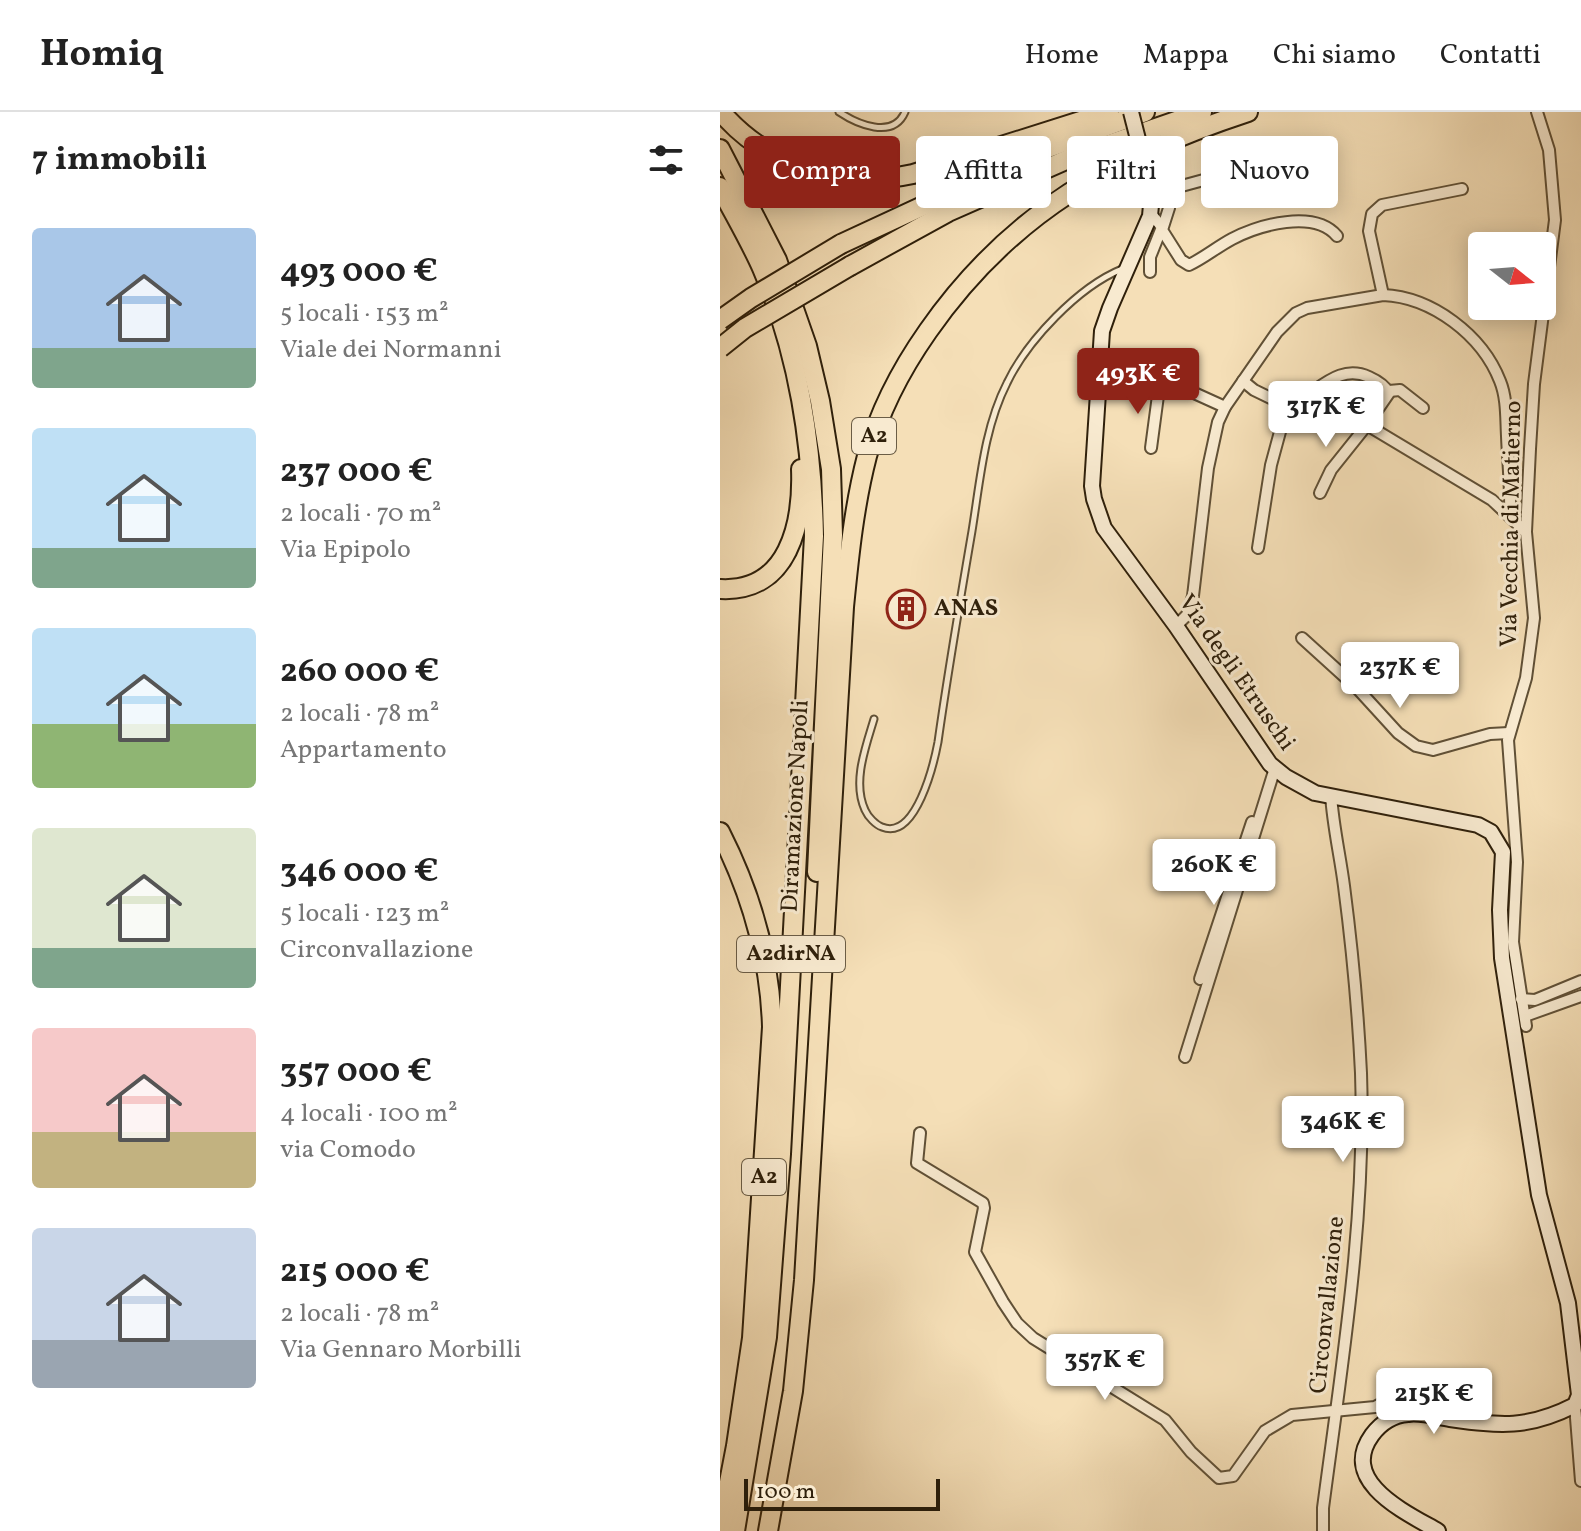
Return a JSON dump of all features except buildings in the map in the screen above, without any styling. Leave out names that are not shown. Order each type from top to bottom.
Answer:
[{"type":"highway","points":[[721,112],[746,137],[799,167],[820,174],[890,179],[1109,112]]},
{"type":"highway","points":[[720,320],[841,244],[1048,148],[1145,112]]},
{"type":"highway","points":[[720,348],[745,328],[948,212],[1075,156],[1202,112]]},
{"type":"highway","name":"A2","points":[[768,1531],[793,1391],[804,1280],[844,607],[852,535],[867,455],[886,404],[915,350],[952,299],[994,250],[1039,212],[1087,181],[1152,147],[1248,112]]},
{"type":"highway","name":"Diramazione Napoli","points":[[720,149],[777,260],[807,346],[831,469],[833,535],[795,1279],[783,1387],[757,1531]]},
{"type":"highway","name":"Diramazione Napoli","points":[[720,187],[762,268],[782,323],[796,375],[813,473],[812,575],[781,1154],[767,1337],[735,1531]]},
{"type":"highway","points":[[720,589],[742,588],[762,578],[780,562],[793,539],[800,514],[801,473],[796,375]]},
{"type":"highway","name":"A2","points":[[720,832],[755,914],[769,978],[772,1027],[752,1338],[720,1529]]},
{"type":"main road","name":"Via degli Etruschi","points":[[1131,112],[1137,136]]},
{"type":"main road","name":"Via degli Etruschi","points":[[1151,208],[1105,321],[1101,342],[1094,499],[1104,528],[1273,766],[1315,793],[1478,825],[1508,843]]},
{"type":"main road","points":[[1438,1531],[1385,1500],[1370,1482],[1364,1460],[1368,1440],[1388,1419],[1413,1413],[1511,1425],[1550,1416],[1575,1405],[1579,1387],[1568,1303],[1539,1195],[1502,958],[1500,910],[1503,861],[1508,843]]},
{"type":"street","name":"Via Vecchia di Matierno","points":[[1537,112],[1549,150],[1555,220],[1534,384],[1526,532],[1534,618],[1526,678],[1509,733],[1508,843],[1513,942],[1525,1021],[1581,996]]},
{"type":"street","points":[[1383,295],[1369,231],[1372,214],[1382,205],[1462,189]]},
{"type":"street","points":[[1150,272],[1150,257],[1169,208]]},
{"type":"street","points":[[1151,214],[1161,224],[1181,260],[1189,265],[1231,239],[1266,226],[1310,223],[1329,227],[1337,236]]},
{"type":"street","points":[[1176,626],[1187,615],[1193,596],[1212,441],[1225,407],[1277,332],[1296,313],[1336,302],[1383,295],[1408,298],[1439,312],[1468,335],[1485,354],[1501,382],[1506,405],[1510,515]]},
{"type":"street","points":[[1243,381],[1287,406],[1306,398],[1328,380],[1345,373],[1364,375],[1389,391],[1400,390],[1423,408]]},
{"type":"street","points":[[1151,448],[1159,388],[1172,383],[1225,407]]},
{"type":"street","points":[[1320,493],[1331,470],[1387,398],[1389,391]]},
{"type":"street","points":[[1258,548],[1271,465],[1287,406]]},
{"type":"street","points":[[1367,425],[1492,500],[1526,532]]},
{"type":"street","points":[[1302,638],[1356,687],[1398,733],[1416,746],[1433,750],[1490,734],[1509,733]]},
{"type":"street","points":[[1200,979],[1273,766]]},
{"type":"street","points":[[1185,1057],[1273,766]]},
{"type":"street","name":"Circonvallazione","points":[[1323,1531],[1323,1508],[1352,1303],[1358,1216],[1361,1074],[1344,886],[1331,795]]},
{"type":"street","points":[[1521,999],[1535,1000],[1581,981]]},
{"type":"street","points":[[920,1133],[917,1163],[983,1203],[975,1252],[1017,1323],[1033,1338],[1165,1420],[1191,1452],[1219,1478],[1233,1476],[1265,1431],[1292,1415],[1375,1407],[1408,1395],[1428,1398],[1429,1416]]},
{"type":"street","points":[[1575,1405],[1581,1481]]},
{"type":"lane","points":[[839,112],[869,126],[883,128],[898,123],[905,112]]},
{"type":"lane","points":[[874,719],[863,755],[862,799],[871,820],[891,829],[906,821],[928,787],[983,463],[997,404],[1018,362],[1030,346],[1091,287],[1107,275],[1127,267]]},
{"type":"place","name":"ANAS","points":[[906,609]]}]
